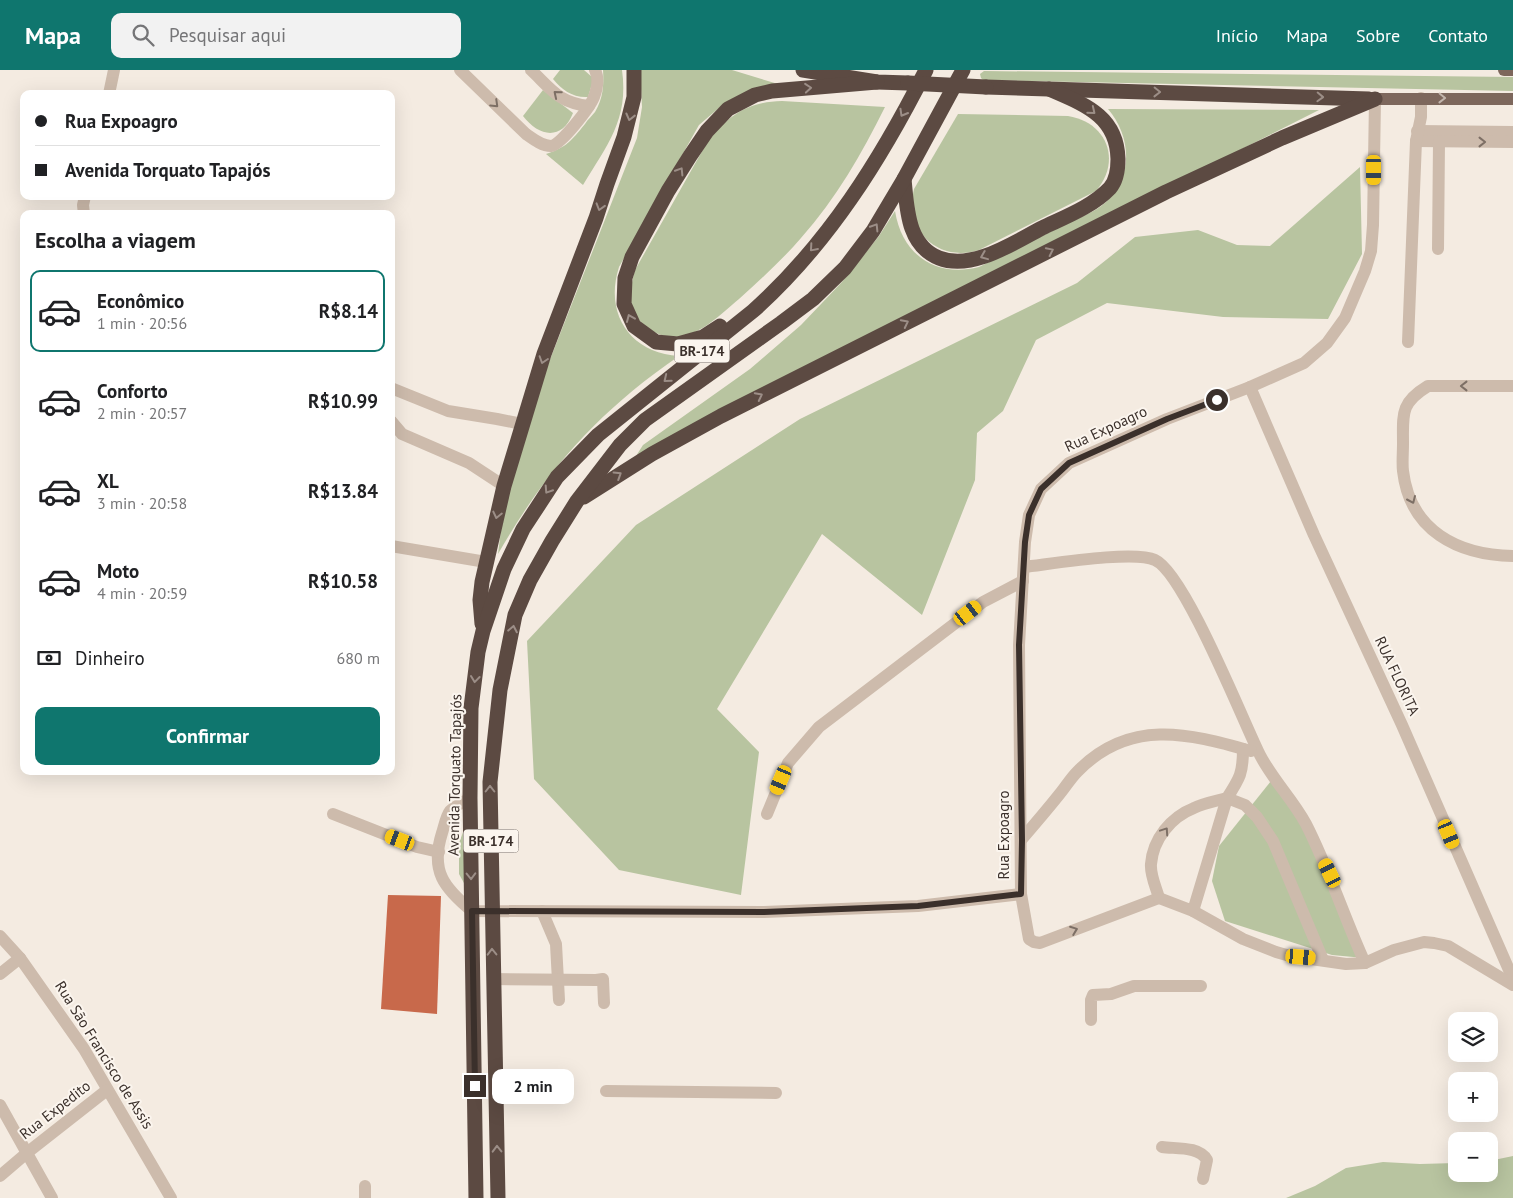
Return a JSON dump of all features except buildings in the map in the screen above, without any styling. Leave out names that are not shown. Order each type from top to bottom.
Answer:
[{"type":"highway","points":[[483,630],[480,600],[486,562],[504,486],[544,354],[596,218],[624,137],[634,97],[634,70]]},
{"type":"highway","points":[[804,70],[877,82]]},
{"type":"highway","name":"Avenida Torquato Tapajós","points":[[476,1198],[470,798],[471,708],[478,652],[483,630],[504,569],[519,537],[557,476],[598,435],[777,290],[829,231],[856,192],[926,70]]},
{"type":"highway","name":"BR-174","points":[[498,1198],[490,782],[500,690],[515,615],[530,580],[577,501],[620,445],[645,420],[781,323],[813,298],[845,268],[873,231],[904,179],[963,70]]},
{"type":"highway","points":[[777,290],[703,337],[678,344],[656,342],[634,326],[624,304],[625,278],[637,249],[668,191],[707,131],[728,109],[755,95],[772,91],[877,82],[1375,99]]},
{"type":"highway","points":[[904,179],[909,224],[922,245],[938,257],[954,261],[978,259],[1093,203],[1112,186],[1118,167],[1118,147],[1107,123],[1088,106],[1049,89]]},
{"type":"highway","points":[[577,501],[652,454],[720,416],[1166,192],[1282,138],[1375,99]]},
{"type":"main road","points":[[1504,70],[1513,70]]},
{"type":"main road","points":[[1375,99],[1513,99]]},
{"type":"street","points":[[110,90],[114,70]]},
{"type":"street","points":[[460,70],[526,134],[551,146],[559,143],[589,106],[597,88],[596,70]]},
{"type":"street","points":[[531,70],[560,98],[576,105],[589,106]]},
{"type":"street","points":[[1408,342],[1416,136],[1421,117],[1421,98]]},
{"type":"street","name":"Rua Expoagro","points":[[1159,898],[1037,943],[1029,939],[1021,894],[1019,645],[1026,533],[1029,515],[1041,489],[1069,463],[1167,419],[1250,387],[1304,363],[1327,343],[1349,310],[1365,271],[1371,250],[1375,99]]},
{"type":"street","points":[[1416,136],[1513,132]]},
{"type":"street","points":[[1416,136],[1439,142],[1513,142]]},
{"type":"street","points":[[1438,248],[1439,142]]},
{"type":"street","points":[[1513,386],[1428,386],[1409,401],[1403,412],[1403,471],[1410,499],[1424,523],[1446,541],[1472,552],[1513,556]]},
{"type":"street","name":"RUA FLORITA","points":[[1250,387],[1314,535],[1402,725],[1513,978]]},
{"type":"street","points":[[395,390],[448,411],[522,424]]},
{"type":"street","points":[[395,426],[402,434],[468,463],[504,486]]},
{"type":"street","points":[[395,547],[486,562]]},
{"type":"street","points":[[1024,566],[1114,557],[1142,557],[1155,560],[1165,566],[1181,590],[1206,639],[1259,754],[1305,822],[1330,873],[1348,927],[1365,963]]},
{"type":"street","points":[[767,814],[788,763],[819,727],[983,602],[1023,581]]},
{"type":"street","points":[[1022,840],[1077,772],[1094,758],[1123,741],[1153,734],[1185,735],[1216,741],[1259,754]]},
{"type":"street","points":[[1193,912],[1223,799],[1239,778],[1243,768],[1243,749]]},
{"type":"street","points":[[470,798],[449,812],[440,840],[438,863],[444,882],[453,896],[472,911],[764,912],[918,906],[1021,894]]},
{"type":"street","points":[[1323,960],[1273,840],[1245,805],[1223,799],[1194,808],[1178,817],[1166,827],[1155,850],[1151,864],[1159,898],[1193,912],[1243,939],[1290,956],[1346,964],[1365,963],[1394,950],[1424,942],[1434,943],[1448,946],[1513,985]]},
{"type":"street","points":[[333,814],[417,847],[439,852]]},
{"type":"street","points":[[542,911],[556,944],[559,1000]]},
{"type":"street","name":"Rua São Francisco de Assis","points":[[0,936],[20,958],[84,1049],[171,1198]]},
{"type":"street","points":[[0,974],[20,958]]},
{"type":"street","points":[[493,979],[596,980],[603,978],[604,1003]]},
{"type":"street","points":[[1091,1020],[1091,1000],[1093,995],[1111,994],[1134,986],[1201,986]]},
{"type":"street","name":"Rua Expedito","points":[[0,1176],[107,1090]]},
{"type":"street","points":[[606,1091],[776,1093]]},
{"type":"street","points":[[0,1104],[52,1198]]},
{"type":"street","points":[[1162,1148],[1194,1150],[1202,1153],[1206,1160],[1204,1179]]},
{"type":"green space","points":[[560,70],[584,70],[592,77],[588,97],[573,95],[560,87],[553,79]]},
{"type":"green space","points":[[603,70],[622,70],[622,103],[619,118],[608,144],[583,185],[546,154],[568,143],[595,112],[602,92]]},
{"type":"green space","points":[[640,70],[732,70],[778,84],[720,107],[699,125],[619,267],[615,284],[615,300],[618,315],[625,328],[635,339],[647,347],[662,353],[679,356],[624,398],[576,444],[535,495],[498,554],[509,493],[540,385],[637,138],[642,107]]},
{"type":"green space","points":[[984,71],[1513,77],[1513,91],[983,80],[980,74]]},
{"type":"green space","points":[[543,90],[573,113],[563,128],[557,132],[543,132],[529,123],[523,116]]},
{"type":"green space","points":[[782,101],[885,107],[858,158],[826,208],[794,246],[763,277],[719,316],[697,331],[685,336],[673,337],[661,335],[648,328],[635,315],[632,309],[630,294],[635,270],[709,139],[733,116],[741,111],[759,104]]},
{"type":"green space","points":[[1108,109],[1319,110],[636,456],[643,445],[750,369],[801,325],[842,282],[879,236],[895,211],[905,240],[913,251],[935,266],[963,270],[979,267],[1085,216],[1101,206],[1115,192],[1121,180],[1126,156],[1125,143],[1121,131]]},
{"type":"green space","points":[[958,114],[1068,116],[1081,120],[1101,134],[1106,144],[1109,156],[1104,179],[1096,191],[979,250],[964,253],[950,252],[938,247],[927,240],[919,230],[914,218],[912,204],[914,189]]},
{"type":"green space","points":[[1360,167],[1362,254],[1328,319],[1223,317],[1107,303],[1036,340],[1003,411],[977,433],[975,480],[922,615],[822,534],[717,709],[759,752],[741,895],[619,870],[534,779],[527,641],[636,525],[800,419],[1077,283],[1135,237],[1198,230],[1237,245],[1270,246]]},
{"type":"green space","points":[[1271,781],[1297,809],[1364,958],[1332,955],[1225,921],[1212,881],[1219,846]]},
{"type":"green space","points":[[472,808],[470,894],[459,874],[459,843]]},
{"type":"green space","points":[[1513,1156],[1513,1198],[1286,1198],[1315,1186],[1346,1168],[1383,1162],[1448,1163],[1448,1182],[1498,1182],[1498,1159]]},
{"type":"route","points":[[475,1086],[472,911],[764,912],[918,906],[1021,894],[1019,645],[1025,542],[1029,515],[1041,489],[1069,463],[1167,419],[1217,400]]}]
